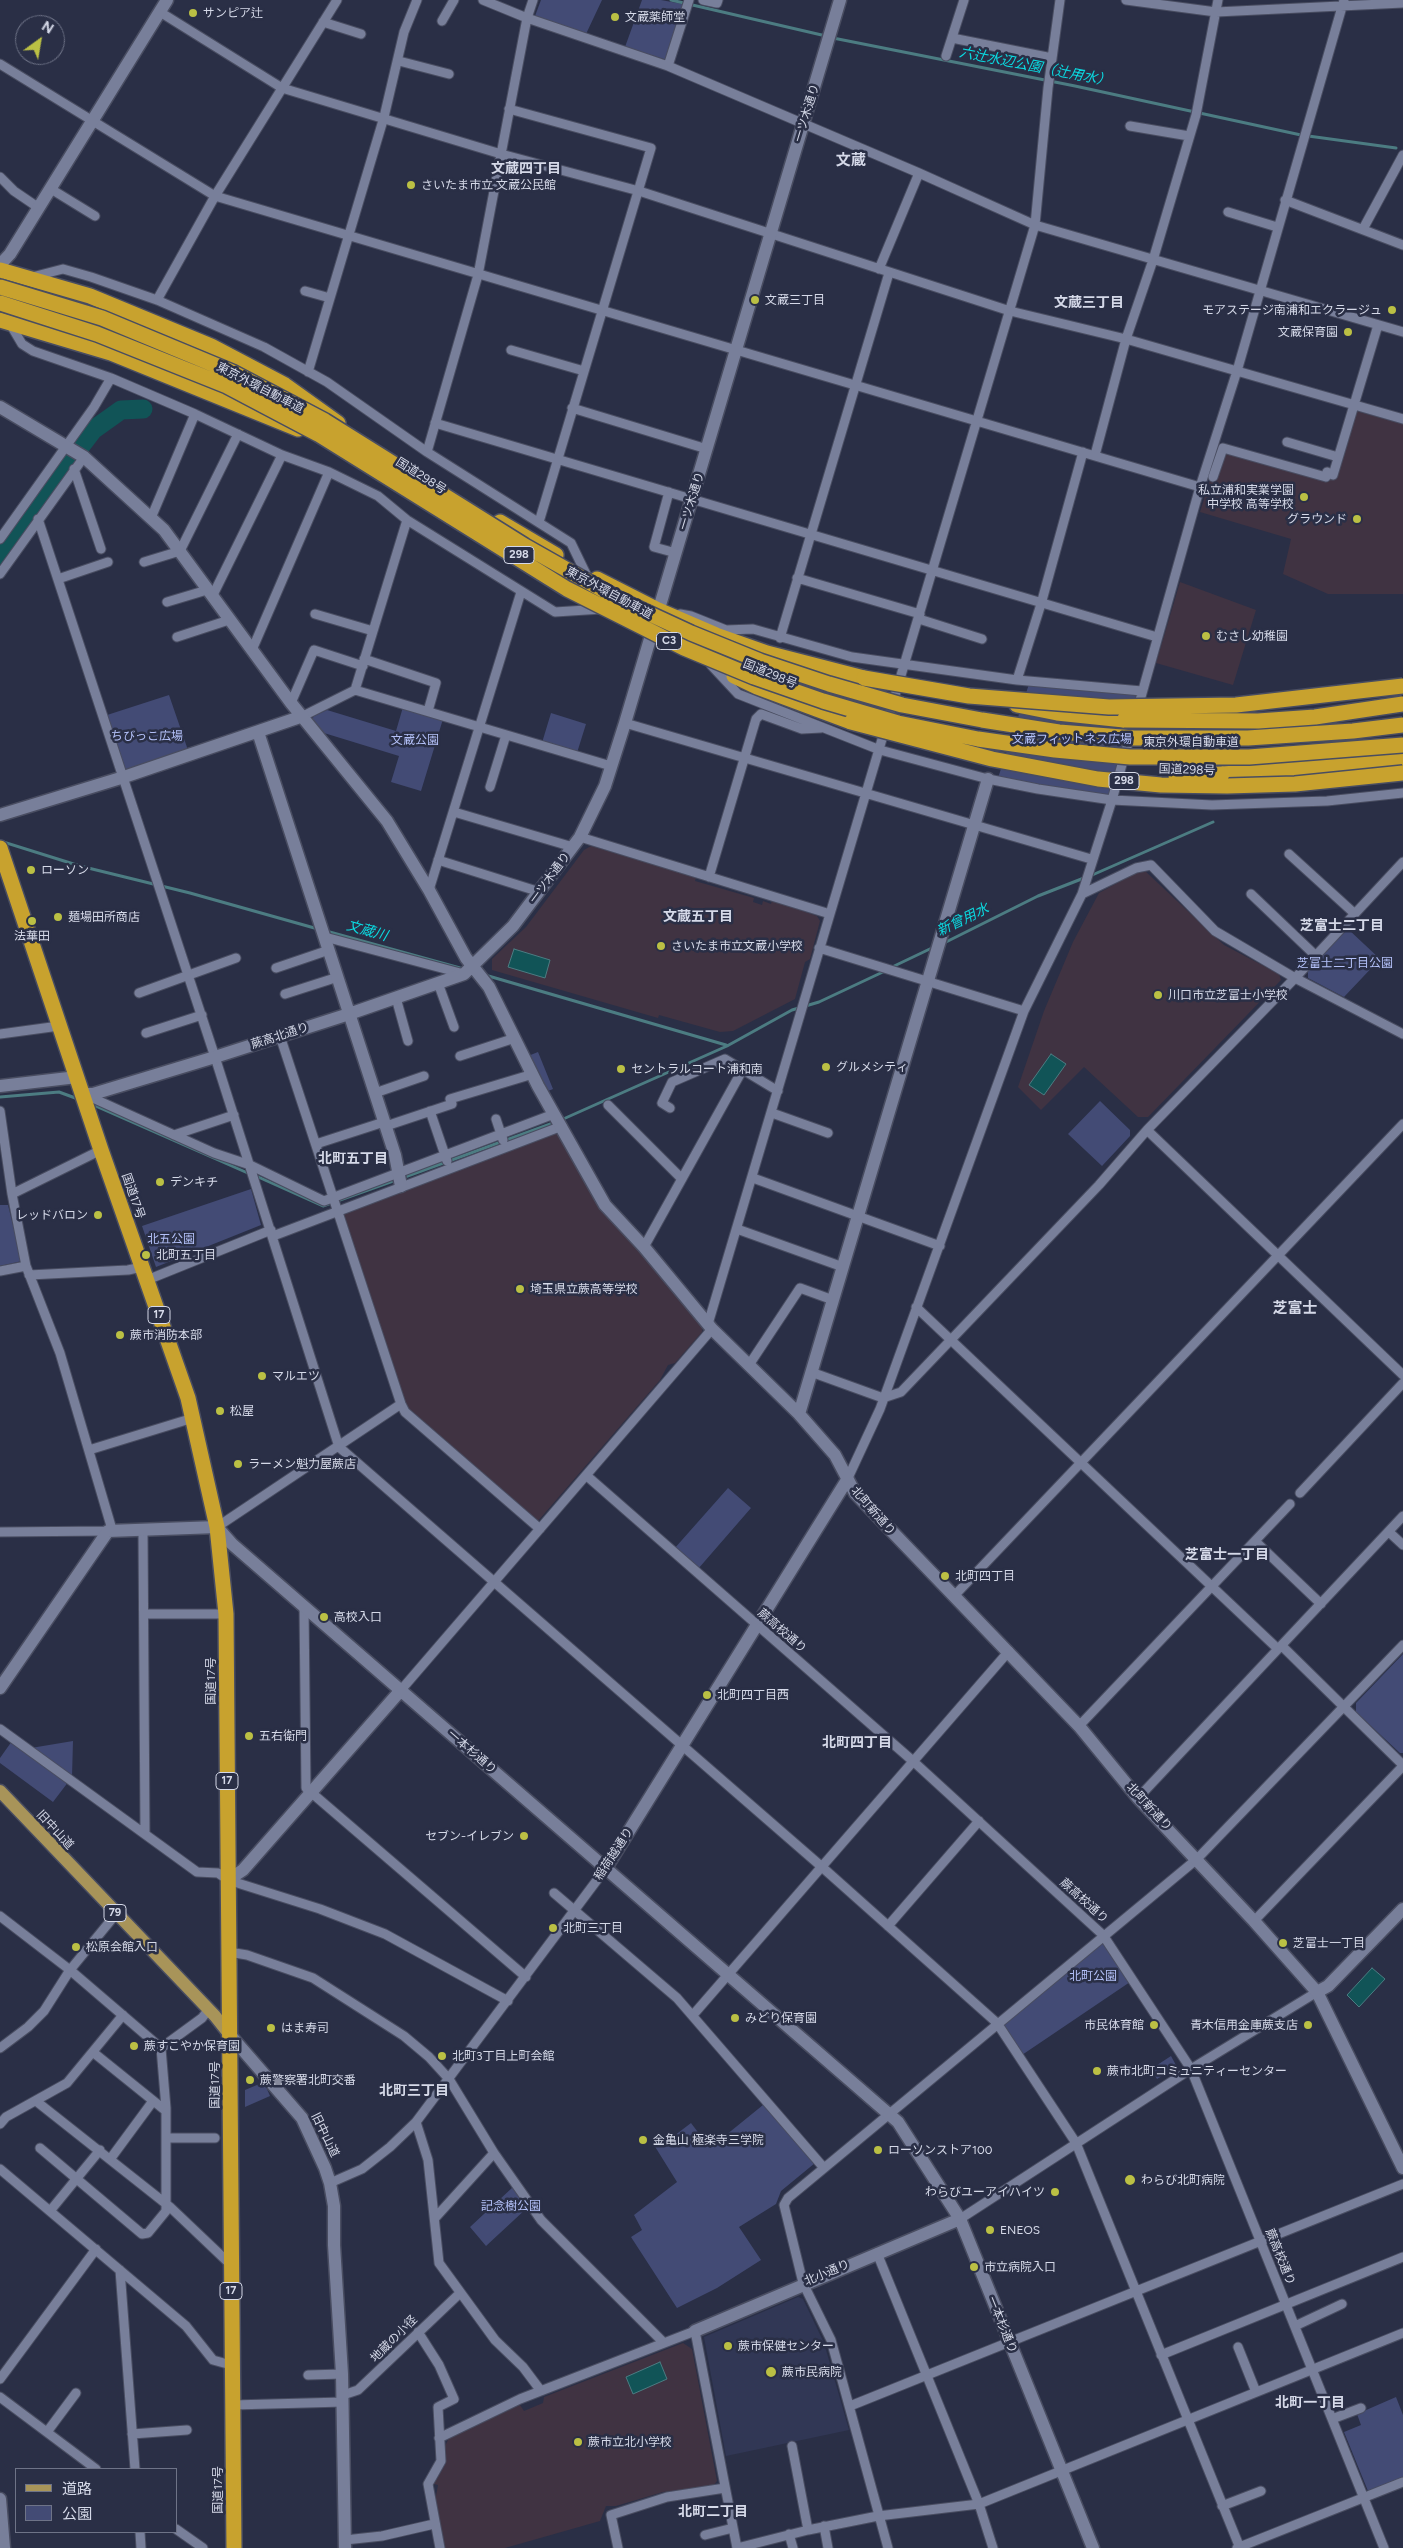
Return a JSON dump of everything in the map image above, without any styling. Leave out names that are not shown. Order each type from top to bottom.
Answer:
[{"type":"highway","points":[[0,270],[90,296],[211,346],[285,385],[344,427]]},
{"type":"highway","name":"東京外環自動車道","points":[[0,287],[102,318],[232,372],[325,421],[525,546],[624,602],[700,637],[829,684],[902,704],[982,720],[1059,732],[1134,738],[1248,738],[1354,731],[1403,725]]},
{"type":"highway","name":"東京外環自動車道","points":[[0,303],[96,334],[227,386],[318,434],[567,589],[684,648],[754,677],[823,701],[898,723],[978,739],[1055,750],[1130,757],[1249,757],[1403,745]]},
{"type":"highway","points":[[5,321],[111,353],[250,411],[339,443]]},
{"type":"highway","name":"国道298号","points":[[1403,686],[1236,705],[1109,706],[969,696],[864,678],[766,653],[716,635],[658,610],[586,574],[344,427],[299,402],[201,363],[339,443],[604,608],[650,634],[757,687],[851,722],[992,758],[1098,779],[1161,785],[1295,784],[1403,773]]},
{"type":"highway","points":[[969,696],[1057,713],[1124,720],[1194,722],[1258,721],[1315,717],[1403,704]]},
{"type":"highway","points":[[1098,779],[1294,769],[1365,764],[1403,758]]},
{"type":"highway","name":"国道17号","points":[[0,848],[101,1150],[188,1398],[217,1527],[226,1614],[234,2548]]},
{"type":"main road","name":"旧中山道","points":[[0,1791],[208,2009],[230,2035]]},
{"type":"street","points":[[0,264],[10,254],[167,0]]},
{"type":"street","points":[[157,300],[214,196],[337,0]]},
{"type":"street","points":[[308,372],[384,117],[399,61],[404,32],[418,0]]},
{"type":"street","points":[[442,21],[454,0]]},
{"type":"street","points":[[483,0],[527,18],[668,66],[919,173],[1035,225],[1403,332]]},
{"type":"street","points":[[427,452],[478,275],[527,18],[533,0]]},
{"type":"street","points":[[668,66],[689,0]]},
{"type":"street","points":[[703,0],[717,3],[718,0]]},
{"type":"street","name":"一ツ木通り","points":[[469,970],[513,926],[540,892],[576,842],[605,786],[650,634],[693,499],[769,234],[804,125],[840,0]]},
{"type":"street","points":[[946,56],[964,0]]},
{"type":"street","points":[[228,1880],[243,1870],[401,1690],[587,1476],[710,1326],[819,948],[920,617],[1035,225],[1049,80],[1060,0]]},
{"type":"street","points":[[1126,0],[1216,12],[1343,3],[1403,3]]},
{"type":"street","points":[[1095,455],[1126,339],[1153,260],[1189,136],[1218,0]]},
{"type":"street","points":[[847,1480],[883,1398],[940,1246],[1024,1011],[1083,890],[1091,859],[1112,800],[1200,487],[1236,371],[1343,3]]},
{"type":"street","points":[[160,12],[282,88],[384,117],[501,154],[639,191],[1010,311],[1126,339],[1403,419]]},
{"type":"street","points":[[323,22],[362,34]]},
{"type":"street","points":[[952,38],[1052,58]]},
{"type":"street","points":[[399,61],[449,74]]},
{"type":"street","points":[[0,64],[214,196],[1200,487]]},
{"type":"street","points":[[509,109],[651,148],[538,522]]},
{"type":"street","points":[[1130,126],[1189,136]]},
{"type":"street","points":[[1363,229],[1403,155]]},
{"type":"street","points":[[879,269],[919,173]]},
{"type":"street","points":[[0,177],[14,191],[39,208]]},
{"type":"street","points":[[51,189],[95,216]]},
{"type":"street","points":[[1285,200],[1403,245]]},
{"type":"street","points":[[1228,212],[1277,226]]},
{"type":"street","points":[[29,277],[63,269],[157,300],[264,347],[308,372],[427,452],[571,543],[586,574]]},
{"type":"street","points":[[780,638],[809,535],[889,272]]},
{"type":"street","points":[[305,291],[330,298]]},
{"type":"street","points":[[5,321],[22,344],[33,351],[111,378],[282,454],[329,472],[378,496],[407,520],[555,612],[604,608]]},
{"type":"street","points":[[1213,477],[1223,448],[1326,477],[1328,472],[1333,475],[1378,324]]},
{"type":"street","points":[[511,350],[584,371]]},
{"type":"street","points":[[0,539],[94,407],[111,378]]},
{"type":"street","name":"北町新通り","points":[[0,407],[64,447],[84,457],[151,518],[180,551],[291,703],[387,821],[429,890],[469,970],[484,981],[532,1074],[605,1205],[644,1247],[710,1326],[799,1414],[835,1455],[855,1493],[1009,1651],[1079,1726],[1138,1798],[1198,1859],[1317,1992],[1403,2168]]},
{"type":"street","points":[[572,408],[707,449]]},
{"type":"street","points":[[151,518],[195,414]]},
{"type":"street","points":[[435,424],[1158,637]]},
{"type":"street","points":[[144,562],[180,551],[238,434]]},
{"type":"street","points":[[1287,442],[1338,457]]},
{"type":"street","points":[[1017,680],[1041,604],[1083,452]]},
{"type":"street","points":[[167,602],[210,593],[282,454]]},
{"type":"street","points":[[0,574],[84,457]]},
{"type":"street","points":[[74,469],[101,549]]},
{"type":"street","points":[[252,650],[329,472]]},
{"type":"street","points":[[669,492],[654,547],[676,553]]},
{"type":"street","points":[[38,519],[216,1057],[339,1447],[822,1867],[997,2023],[1076,2143],[1238,2548],[1403,2482]]},
{"type":"street","points":[[355,690],[407,520]]},
{"type":"street","points":[[58,579],[108,562]]},
{"type":"street","points":[[797,578],[982,639]]},
{"type":"street","points":[[429,890],[521,592]]},
{"type":"street","points":[[658,610],[692,616],[726,630],[753,629],[780,638],[852,656],[905,665],[1017,680],[1142,691]]},
{"type":"street","points":[[315,614],[373,631]]},
{"type":"street","points":[[177,637],[229,620]]},
{"type":"street","points":[[291,703],[314,650],[436,683],[428,711]]},
{"type":"street","points":[[711,665],[738,694],[880,750],[988,779],[1112,800],[1212,805],[1327,800],[1403,793]]},
{"type":"street","points":[[0,815],[124,777],[258,732],[303,716],[355,690],[611,766]]},
{"type":"street","points":[[709,876],[756,719],[761,714],[802,730],[824,728]]},
{"type":"street","points":[[625,723],[1091,859]]},
{"type":"street","points":[[258,732],[330,950],[385,1124],[400,1179]]},
{"type":"street","points":[[490,787],[506,735]]},
{"type":"street","points":[[799,1414],[988,779]]},
{"type":"street","points":[[454,812],[709,876],[830,914]]},
{"type":"street","points":[[1289,854],[1354,914]]},
{"type":"street","points":[[438,860],[540,892]]},
{"type":"street","points":[[811,1372],[883,1398],[900,1392],[1099,1186],[1147,1130],[1295,978],[1403,862]]},
{"type":"street","points":[[1083,890],[1136,868],[1151,865],[1215,931],[1295,978],[1403,1034]]},
{"type":"street","points":[[1251,894],[1316,956]]},
{"type":"street","points":[[325,936],[469,970]]},
{"type":"street","points":[[819,948],[1024,1011]]},
{"type":"street","points":[[276,968],[330,950]]},
{"type":"street","points":[[139,993],[236,958]]},
{"type":"street","name":"蕨高北通り","points":[[85,1099],[93,1094],[349,1014],[438,983],[469,970]]},
{"type":"street","points":[[285,994],[338,977]]},
{"type":"street","points":[[438,983],[454,1026]]},
{"type":"street","points":[[396,998],[408,1042]]},
{"type":"street","points":[[146,1033],[202,1015]]},
{"type":"street","points":[[0,1034],[59,1026]]},
{"type":"street","points":[[280,1036],[405,1412],[540,1529]]},
{"type":"street","points":[[460,1056],[515,1038]]},
{"type":"street","points":[[670,1108],[662,1103],[672,1082],[726,1059],[778,1091]]},
{"type":"street","points":[[644,1247],[743,1069]]},
{"type":"street","points":[[316,1144],[430,1111],[451,1101],[532,1074]]},
{"type":"street","points":[[375,1093],[424,1076]]},
{"type":"street","points":[[0,1086],[77,1078]]},
{"type":"street","points":[[85,1099],[335,1204],[400,1179],[449,1167],[505,1146],[558,1120]]},
{"type":"street","points":[[608,1105],[682,1179]]},
{"type":"street","points":[[0,1111],[12,1194],[28,1270],[60,1353],[89,1450],[109,1528],[0,1688]]},
{"type":"street","points":[[430,1111],[449,1167]]},
{"type":"street","points":[[772,1113],[828,1133]]},
{"type":"street","points":[[174,1136],[234,1115]]},
{"type":"street","points":[[496,1119],[505,1146]]},
{"type":"street","points":[[0,1271],[128,1270],[144,1273],[272,1233],[335,1204],[400,1179],[445,1156],[501,1135],[558,1120]]},
{"type":"street","points":[[955,1595],[1403,1124]]},
{"type":"street","points":[[1147,1130],[1403,1374]]},
{"type":"street","points":[[468,1147],[473,1158]]},
{"type":"street","points":[[12,1194],[101,1150]]},
{"type":"street","points":[[753,1178],[940,1246]]},
{"type":"street","points":[[737,1229],[843,1267]]},
{"type":"street","points":[[749,1365],[800,1288],[833,1300]]},
{"type":"street","points":[[916,1307],[1212,1587],[1280,1647],[1403,1765],[1254,1921]]},
{"type":"street","points":[[1300,1493],[1403,1384]]},
{"type":"street","points":[[0,1532],[109,1528],[143,1531],[217,1527],[401,1404]]},
{"type":"street","points":[[89,1450],[193,1418]]},
{"type":"street","name":"蕨高校通り","points":[[587,1476],[914,1762],[1103,1935],[1191,2069],[1384,2548]]},
{"type":"street","name":"稲荷越通り","points":[[330,2183],[362,2168],[390,2147],[416,2122],[575,1911],[606,1868],[847,1480]]},
{"type":"street","points":[[1079,1726],[1290,1504]]},
{"type":"street","points":[[1138,1798],[1403,1516]]},
{"type":"street","name":"一本杉通り","points":[[217,1527],[232,1544],[890,2114],[960,2218],[1093,2548]]},
{"type":"street","points":[[143,1531],[145,1833]]},
{"type":"street","points":[[1389,1532],[1403,1545]]},
{"type":"street","points":[[1254,1541],[1321,1604]]},
{"type":"street","points":[[304,1606],[306,1788],[526,1977]]},
{"type":"street","points":[[144,1614],[226,1614]]},
{"type":"street","points":[[888,2548],[831,2340],[803,2283],[784,2204],[788,2198],[997,2023],[1198,1859],[1403,1645]]},
{"type":"street","points":[[693,2016],[1009,1651]]},
{"type":"street","points":[[0,1729],[197,1872],[218,1873],[228,1880],[320,1909],[385,1934],[508,2001]]},
{"type":"street","points":[[888,1926],[979,1821]]},
{"type":"street","points":[[554,1894],[676,1998],[824,2168]]},
{"type":"street","points":[[960,2218],[1191,2069],[1328,1986],[1403,1909]]},
{"type":"street","points":[[0,2048],[28,2028],[44,2012],[70,1970],[116,1914]]},
{"type":"street","points":[[0,1916],[70,1970],[161,2048],[166,2111],[166,2211],[148,2233],[142,2234],[40,2148]]},
{"type":"street","points":[[229,1952],[247,1955],[313,1978],[404,2036],[429,2057],[448,2079],[494,2153],[541,2220],[664,2343]]},
{"type":"street","points":[[161,2048],[202,2018],[208,2009]]},
{"type":"street","points":[[0,2124],[6,2117],[67,2083],[94,2053],[123,2015]]},
{"type":"street","name":"旧中山道","points":[[230,2035],[302,2118],[330,2183],[334,2206],[342,2374],[345,2544]]},
{"type":"street","points":[[94,2053],[166,2111]]},
{"type":"street","points":[[36,2101],[166,2203],[231,2265]]},
{"type":"street","points":[[111,2158],[152,2101]]},
{"type":"street","points":[[416,2122],[428,2160],[438,2263],[459,2294],[495,2340],[523,2368],[541,2391]]},
{"type":"street","points":[[166,2138],[216,2138]]},
{"type":"street","points":[[50,2211],[100,2150]]},
{"type":"street","points":[[435,2218],[494,2153]]},
{"type":"street","points":[[0,2169],[186,2326],[213,2360],[232,2365]]},
{"type":"street","points":[[850,2406],[1403,2184]]},
{"type":"street","name":"北小通り","points":[[695,2331],[803,2283],[960,2218]]},
{"type":"street","points":[[0,2379],[96,2249]]},
{"type":"street","points":[[877,2252],[978,2504],[993,2548]]},
{"type":"street","points":[[1161,2355],[1403,2257]]},
{"type":"street","points":[[120,2270],[135,2468]]},
{"type":"street","name":"地蔵の小径","points":[[343,2399],[358,2390],[459,2294]]},
{"type":"street","points":[[1295,2326],[1342,2304]]},
{"type":"street","points":[[439,2438],[520,2399],[695,2331],[737,2548],[824,2526],[878,2516],[978,2504],[1403,2333]]},
{"type":"street","points":[[418,2332],[439,2365],[454,2398],[438,2407],[441,2461],[428,2484],[440,2548]]},
{"type":"street","points":[[1238,2347],[1256,2392]]},
{"type":"street","points":[[308,2375],[342,2374]]},
{"type":"street","points":[[47,2432],[76,2393]]},
{"type":"street","points":[[0,2397],[95,2468]]},
{"type":"street","points":[[233,2405],[343,2399]]},
{"type":"street","points":[[1332,2419],[1361,2408]]},
{"type":"street","points":[[132,2434],[187,2430]]},
{"type":"street","points":[[792,2446],[808,2530]]},
{"type":"street","points":[[618,2548],[611,2515],[667,2497],[725,2488]]},
{"type":"street","points":[[1222,2506],[1261,2491]]},
{"type":"street","points":[[0,2499],[4,2548]]},
{"type":"street","points":[[345,2544],[434,2524]]},
{"type":"street","points":[[824,2526],[828,2548]]},
{"type":"street","points":[[705,2535],[733,2528]]},
{"type":"street","points":[[178,2530],[203,2548]]},
{"type":"street","points":[[140,2533],[141,2548]]},
{"type":"street","points":[[789,2534],[793,2548]]},
{"type":"shaded area","name":"私立浦和実業学園 中学校 高等学校","points":[[1356,411],[1403,424],[1403,594],[1328,594],[1283,574],[1291,539],[1200,512],[1210,480],[1215,481],[1225,451],[1328,482]]},
{"type":"shaded area","name":"むさし幼稚園","points":[[1180,582],[1256,610],[1233,685],[1156,663]]},
{"type":"shaded area","name":"さいたま市立文蔵小学校","points":[[591,846],[696,877],[695,881],[754,898],[753,902],[762,905],[763,901],[771,904],[772,900],[817,916],[820,921],[810,959],[805,962],[795,999],[733,1031],[720,1032],[659,1015],[658,1018],[492,970],[492,959],[526,927],[584,850]]},
{"type":"shaded area","name":"川口市立芝富士小学校","points":[[1144,870],[1224,945],[1279,974],[1281,980],[1148,1117],[1138,1117],[1084,1067],[1041,1110],[1018,1087],[1044,1011],[1073,942],[1099,893]]},
{"type":"shaded area","points":[[514,949],[550,960],[545,978],[508,967]]},
{"type":"shaded area","points":[[1051,1054],[1066,1064],[1044,1095],[1029,1085]]},
{"type":"shaded area","name":"埼玉県立蕨高等学校","points":[[554,1131],[562,1135],[643,1253],[703,1326],[702,1332],[675,1363],[668,1365],[660,1380],[538,1521],[406,1406],[343,1217],[347,1209]]},
{"type":"shaded area","points":[[1372,1968],[1385,1979],[1359,2007],[1347,1995]]},
{"type":"shaded area","name":"蕨市民病院","points":[[798,2297],[803,2299],[824,2343],[849,2430],[726,2456],[704,2337]]},
{"type":"shaded area","name":"蕨市立北小学校","points":[[683,2343],[692,2349],[717,2481],[713,2486],[663,2492],[616,2506],[606,2506],[600,2521],[505,2548],[445,2548],[433,2498],[436,2496],[438,2485],[434,2484],[446,2463],[445,2446],[449,2438],[520,2405],[524,2411],[543,2403],[544,2397]]},
{"type":"shaded area","points":[[660,2362],[667,2379],[633,2394],[626,2377]]},
{"type":"green space","points":[[541,0],[602,0],[586,34],[535,16]]},
{"type":"green space","points":[[642,0],[661,0],[688,5],[667,60],[625,47]]},
{"type":"green space","name":"文蔵フィットネス広場","points":[[1030,681],[1142,691],[1112,800],[997,781]]},
{"type":"green space","name":"ちびっこ広場","points":[[169,695],[190,756],[124,777],[104,716]]},
{"type":"green space","name":"文蔵公園","points":[[403,707],[443,719],[421,791],[391,782],[399,756],[324,733],[312,719],[314,716],[327,710],[396,731]]},
{"type":"green space","points":[[551,713],[586,724],[576,756],[541,746]]},
{"type":"green space","name":"芝富士二丁目公園","points":[[1348,929],[1380,959],[1344,997],[1308,978],[1308,970]]},
{"type":"green space","points":[[538,1052],[553,1089],[546,1092],[528,1056]]},
{"type":"green space","points":[[1100,1101],[1130,1130],[1130,1136],[1102,1166],[1068,1134]]},
{"type":"green space","name":"北五公園","points":[[251,1189],[261,1225],[156,1267],[142,1226]]},
{"type":"green space","points":[[0,1205],[8,1205],[22,1261],[0,1266]]},
{"type":"green space","points":[[728,1488],[751,1508],[698,1569],[674,1549]]},
{"type":"green space","points":[[1403,1654],[1403,1753],[1400,1753],[1356,1712],[1356,1703]]},
{"type":"green space","points":[[12,1741],[25,1749],[73,1741],[72,1777],[53,1802],[0,1763],[0,1758]]},
{"type":"green space","name":"北町公園","points":[[1103,1935],[1133,1980],[1019,2057],[997,2023]]},
{"type":"green space","points":[[1171,2056],[1177,2067],[1157,2079],[1151,2069]]},
{"type":"green space","points":[[264,2082],[270,2096],[245,2107],[245,2090]]},
{"type":"green space","points":[[763,2105],[815,2163],[781,2191],[776,2204],[739,2227],[761,2260],[717,2288],[677,2308],[631,2237],[642,2230],[634,2215],[677,2182],[654,2145],[665,2134],[670,2139],[691,2123],[710,2148]]},
{"type":"green space","name":"記念樹公園","points":[[513,2187],[527,2208],[486,2246],[470,2227]]},
{"type":"green space","points":[[1396,2397],[1403,2415],[1403,2477],[1368,2491],[1344,2432],[1361,2425],[1357,2414]]},
{"type":"waterway","name":"六辻水辺公園（辻用水）","points":[[671,0],[826,36]]},
{"type":"waterway","name":"六辻水辺公園（辻用水）","points":[[833,38],[1075,86],[1301,135],[1396,148]]},
{"type":"waterway","points":[[0,560],[26,518],[93,430],[121,410],[143,409]]},
{"type":"waterway","name":"新曾用水","points":[[1090,876],[1213,822]]},
{"type":"waterway","name":"文蔵川","points":[[0,841],[80,866],[190,893],[318,929]]},
{"type":"waterway","name":"新曾用水","points":[[942,944],[1038,896],[1084,878]]},
{"type":"waterway","name":"文蔵川","points":[[326,931],[460,968]]},
{"type":"waterway","name":"新曾用水","points":[[890,968],[934,947]]},
{"type":"waterway","name":"文蔵川","points":[[561,1120],[727,1046],[792,1010],[819,1002],[885,971]]},
{"type":"waterway","name":"文蔵川","points":[[485,975],[726,1045]]},
{"type":"waterway","points":[[0,1097],[59,1092],[78,1099]]},
{"type":"waterway","points":[[91,1104],[250,1174]]},
{"type":"waterway","points":[[402,1178],[556,1122]]},
{"type":"waterway","points":[[256,1176],[323,1206],[396,1180]]},
{"type":"place","name":"サンピア辻","points":[[193,13]]},
{"type":"place","name":"文蔵薬師堂","points":[[615,17]]},
{"type":"place","name":"さいたま市立 文蔵公民館","points":[[411,185]]},
{"type":"place","name":"文蔵三丁目","points":[[755,300]]},
{"type":"place","name":"モアステージ南浦和エクラージュ","points":[[1392,310]]},
{"type":"place","name":"文蔵保育園","points":[[1348,332]]},
{"type":"place","name":"私立浦和実業学園 中学校 高等学校","points":[[1304,497]]},
{"type":"place","name":"グラウンド","points":[[1357,519]]},
{"type":"place","name":"むさし幼稚園","points":[[1206,636]]},
{"type":"place","name":"ローソン","points":[[31,870]]},
{"type":"place","name":"麺場田所商店","points":[[58,917]]},
{"type":"place","name":"法華田","points":[[32,921]]},
{"type":"place","name":"さいたま市立文蔵小学校","points":[[661,946]]},
{"type":"place","name":"川口市立芝富士小学校","points":[[1158,995]]},
{"type":"place","name":"グルメシティ","points":[[826,1067]]},
{"type":"place","name":"セントラルコート浦和南","points":[[621,1069]]},
{"type":"place","name":"デンキチ","points":[[160,1182]]},
{"type":"place","name":"レッドバロン","points":[[98,1215]]},
{"type":"place","name":"北町五丁目","points":[[146,1255]]},
{"type":"place","name":"埼玉県立蕨高等学校","points":[[520,1289]]},
{"type":"place","name":"蕨市消防本部","points":[[120,1335]]},
{"type":"place","name":"マルエツ","points":[[262,1376]]},
{"type":"place","name":"松屋","points":[[220,1411]]},
{"type":"place","name":"ラーメン魁力屋蕨店","points":[[238,1464]]},
{"type":"place","name":"北町四丁目","points":[[945,1576]]},
{"type":"place","name":"高校入口","points":[[324,1617]]},
{"type":"place","name":"北町四丁目西","points":[[707,1695]]},
{"type":"place","name":"五右衛門","points":[[249,1736]]},
{"type":"place","name":"セブン-イレブン","points":[[524,1836]]},
{"type":"place","name":"北町三丁目","points":[[553,1928]]},
{"type":"place","name":"芝富士一丁目","points":[[1283,1943]]},
{"type":"place","name":"松原会館入口","points":[[76,1947]]},
{"type":"place","name":"みどり保育園","points":[[735,2018]]},
{"type":"place","name":"市民体育館","points":[[1154,2025]]},
{"type":"place","name":"青木信用金庫蕨支店","points":[[1308,2025]]},
{"type":"place","name":"はま寿司","points":[[271,2028]]},
{"type":"place","name":"蕨すこやか保育園","points":[[134,2046]]},
{"type":"place","name":"北町3丁目上町会館","points":[[442,2056]]},
{"type":"place","name":"蕨市北町コミュニティーセンター","points":[[1097,2071]]},
{"type":"place","name":"蕨警察署北町交番","points":[[250,2080]]},
{"type":"place","name":"金亀山 極楽寺三学院","points":[[643,2140]]},
{"type":"place","name":"ローソンストア100","points":[[878,2150]]},
{"type":"place","name":"わらび北町病院","points":[[1130,2180]]},
{"type":"place","name":"わらびユーアイハイツ","points":[[1055,2192]]},
{"type":"place","name":"ENEOS","points":[[990,2230]]},
{"type":"place","name":"市立病院入口","points":[[974,2267]]},
{"type":"place","name":"蕨市保健センター","points":[[728,2346]]},
{"type":"place","name":"蕨市民病院","points":[[771,2372]]},
{"type":"place","name":"蕨市立北小学校","points":[[578,2442]]},
{"type":"district","name":"文蔵","points":[[851,161]]},
{"type":"district","name":"文蔵四丁目","points":[[526,169]]},
{"type":"district","name":"文蔵三丁目","points":[[1089,303]]},
{"type":"district","name":"文蔵五丁目","points":[[698,917]]},
{"type":"district","name":"芝富士二丁目","points":[[1342,926]]},
{"type":"district","name":"北町五丁目","points":[[353,1159]]},
{"type":"district","name":"芝富士","points":[[1295,1309]]},
{"type":"district","name":"芝富士一丁目","points":[[1227,1555]]},
{"type":"district","name":"北町四丁目","points":[[857,1743]]},
{"type":"district","name":"北町三丁目","points":[[414,2091]]},
{"type":"district","name":"北町一丁目","points":[[1310,2403]]},
{"type":"district","name":"北町二丁目","points":[[713,2512]]}]
